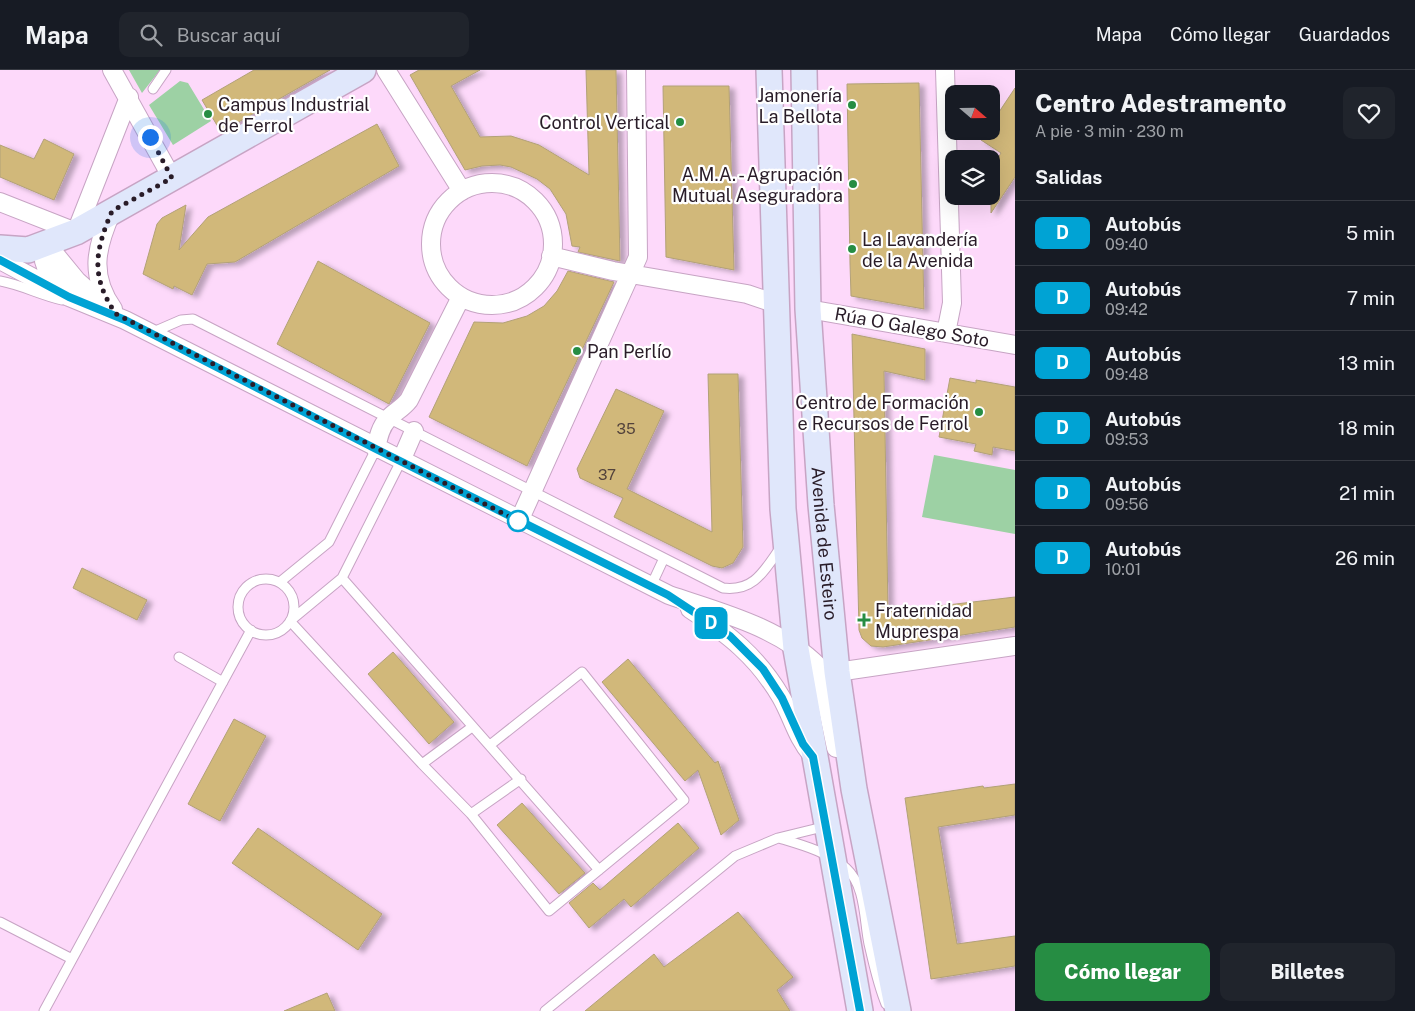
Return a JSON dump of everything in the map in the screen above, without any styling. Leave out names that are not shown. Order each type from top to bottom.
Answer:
[{"type":"main road","points":[[0,248],[28,250],[76,232],[363,70]]},
{"type":"main road","points":[[769,70],[774,303],[786,541],[796,649],[813,757],[834,861],[860,1011]]},
{"type":"main road","name":"Avenida de Esteiro","points":[[804,70],[808,309],[821,505],[837,672],[854,789],[898,1011]]},
{"type":"street","points":[[112,70],[129,97],[172,178]]},
{"type":"street","points":[[386,70],[462,191]]},
{"type":"street","points":[[519,521],[638,257],[636,70]]},
{"type":"street","points":[[945,70],[952,302],[946,333]]},
{"type":"street","points":[[0,202],[76,232],[129,97]]},
{"type":"street","points":[[481,184],[501,184],[519,190],[535,201],[547,218],[552,236],[552,256],[545,274],[533,290],[517,300],[498,305],[479,304],[461,297],[447,286],[437,271],[432,253],[432,235],[438,217],[448,202],[462,191],[481,184]]},
{"type":"street","points":[[112,211],[98,247],[96,263],[103,290],[120,317]]},
{"type":"street","points":[[69,297],[45,266],[42,254],[45,245],[54,253],[77,282],[120,317]]},
{"type":"street","points":[[552,256],[631,274],[747,294],[774,303]]},
{"type":"street","points":[[0,260],[69,297],[120,317],[376,449],[668,595],[730,636],[763,669],[782,698],[803,744],[813,757]]},
{"type":"street","points":[[376,449],[380,431],[388,418],[400,411],[409,400],[461,297]]},
{"type":"street","name":"Rúa O Galego Soto","points":[[808,309],[1015,345]]},
{"type":"street","points":[[401,461],[414,432]]},
{"type":"street","points":[[668,595],[746,622],[796,649],[819,667],[837,753],[845,775],[854,789]]},
{"type":"street","points":[[837,672],[1015,646]]},
{"type":"lane","points":[[153,89],[166,70]]},
{"type":"lane","points":[[0,281],[20,285],[46,296],[89,306]]},
{"type":"lane","points":[[151,333],[181,320],[193,319],[724,588],[733,589],[754,583],[764,573],[786,541]]},
{"type":"lane","points":[[280,582],[329,542],[376,449]]},
{"type":"lane","points":[[290,621],[294,605],[292,596],[280,582],[265,579],[255,581],[242,593],[238,603],[241,618],[251,630],[270,634],[281,630],[342,578],[401,461]]},
{"type":"lane","points":[[650,586],[664,558]]},
{"type":"lane","points":[[342,578],[472,727],[521,779],[599,870]]},
{"type":"lane","points":[[290,621],[422,764],[471,814],[549,911],[684,800],[582,672],[490,744]]},
{"type":"lane","points":[[44,1011],[251,630]]},
{"type":"lane","points":[[179,657],[223,682]]},
{"type":"lane","points":[[422,764],[472,727]]},
{"type":"lane","points":[[471,814],[521,779]]},
{"type":"lane","points":[[545,1011],[735,856],[778,838],[827,826]]},
{"type":"lane","points":[[778,838],[814,850],[845,868],[855,879],[861,894],[880,988],[889,1011]]},
{"type":"lane","points":[[0,922],[72,959]]},
{"type":"green space","points":[[129,70],[160,70],[142,93]]},
{"type":"green space","points":[[180,81],[188,83],[211,121],[173,145],[149,105]]},
{"type":"green space","points":[[934,455],[1015,470],[1015,534],[922,517]]},
{"type":"building","points":[[254,70],[330,70],[221,132],[202,100]]},
{"type":"building","points":[[419,70],[480,70],[451,86],[480,137],[511,136],[539,145],[589,175],[586,70],[616,70],[620,261],[578,252],[580,247],[572,246],[566,214],[550,189],[537,179],[511,167],[500,165],[482,166],[465,170],[410,75]]},
{"type":"building","points":[[919,83],[924,309],[851,296],[850,263],[847,84]]},
{"type":"building","points":[[663,86],[729,86],[734,270],[666,257]]},
{"type":"building","points":[[1015,88],[1015,177],[1000,200],[1001,153],[1000,150],[996,150],[981,140],[1000,140],[1000,110]]},
{"type":"building","points":[[377,124],[399,166],[235,262],[207,264],[192,295],[174,286],[173,289],[143,274],[157,224],[162,218],[186,205],[179,250],[208,217]]},
{"type":"building","points":[[44,139],[74,154],[54,200],[0,177],[0,145],[34,159]]},
{"type":"building","points":[[991,205],[996,205],[991,213]]},
{"type":"building","points":[[318,261],[430,323],[389,404],[277,344]]},
{"type":"building","points":[[568,271],[614,282],[527,466],[429,417],[474,322],[503,323],[527,316],[544,306],[557,291]]},
{"type":"building","points":[[852,334],[925,349],[925,380],[884,371],[888,612],[1015,597],[1015,627],[883,647],[871,646],[862,638],[859,630]]},
{"type":"building","points":[[708,374],[738,374],[743,547],[733,563],[722,568],[712,566],[614,517],[623,498],[580,478],[577,469],[616,389],[664,411],[627,489],[712,532]]},
{"type":"building","name":"Centro de Formación e Recursos de Ferrol","points":[[950,378],[976,383],[976,380],[1015,387],[1015,451],[993,447],[992,455],[974,451],[976,444],[939,437]]},
{"type":"building","points":[[82,568],[147,600],[137,620],[73,588]]},
{"type":"building","points":[[393,652],[454,722],[429,744],[368,674]]},
{"type":"building","points":[[628,659],[715,763],[718,761],[739,820],[721,835],[698,770],[685,781],[602,682]]},
{"type":"building","points":[[234,719],[266,736],[220,821],[188,804]]},
{"type":"building","points":[[1015,784],[1015,815],[938,827],[957,944],[1015,936],[1015,966],[931,979],[905,798],[983,786],[984,788]]},
{"type":"building","points":[[522,803],[585,873],[559,894],[497,825]]},
{"type":"building","points":[[678,823],[699,848],[631,907],[624,899],[589,928],[569,903],[593,883],[600,890]]},
{"type":"building","points":[[258,828],[382,914],[358,950],[232,863]]},
{"type":"building","points":[[738,912],[793,977],[777,990],[790,1011],[585,1011],[654,954],[664,967]]},
{"type":"building","points":[[327,993],[335,1011],[284,1011]]},
{"type":"bus line","name":"D","points":[[0,260],[69,297],[125,320],[376,449],[668,595],[730,636],[763,669],[782,698],[803,744],[813,757],[834,861],[860,1011]]},
{"type":"place","name":"Jamonería La Bellota","points":[[852,105]]},
{"type":"place","name":"Campus Industrial de Ferrol","points":[[208,114]]},
{"type":"place","name":"Control Vertical","points":[[680,122]]},
{"type":"place","name":"A.M.A. - Agrupación Mutual Aseguradora","points":[[853,184]]},
{"type":"place","name":"La Lavandería de la Avenida","points":[[852,249]]},
{"type":"place","name":"Pan Perlío","points":[[577,351]]},
{"type":"place","name":"Centro de Formación e Recursos de Ferrol","points":[[979,412]]},
{"type":"place","name":"Fraternidad Muprespa","points":[[864,620]]},
{"type":"route","points":[[150,137],[172,178],[112,211],[98,247],[96,263],[99,279],[116,314],[518,521]]}]
